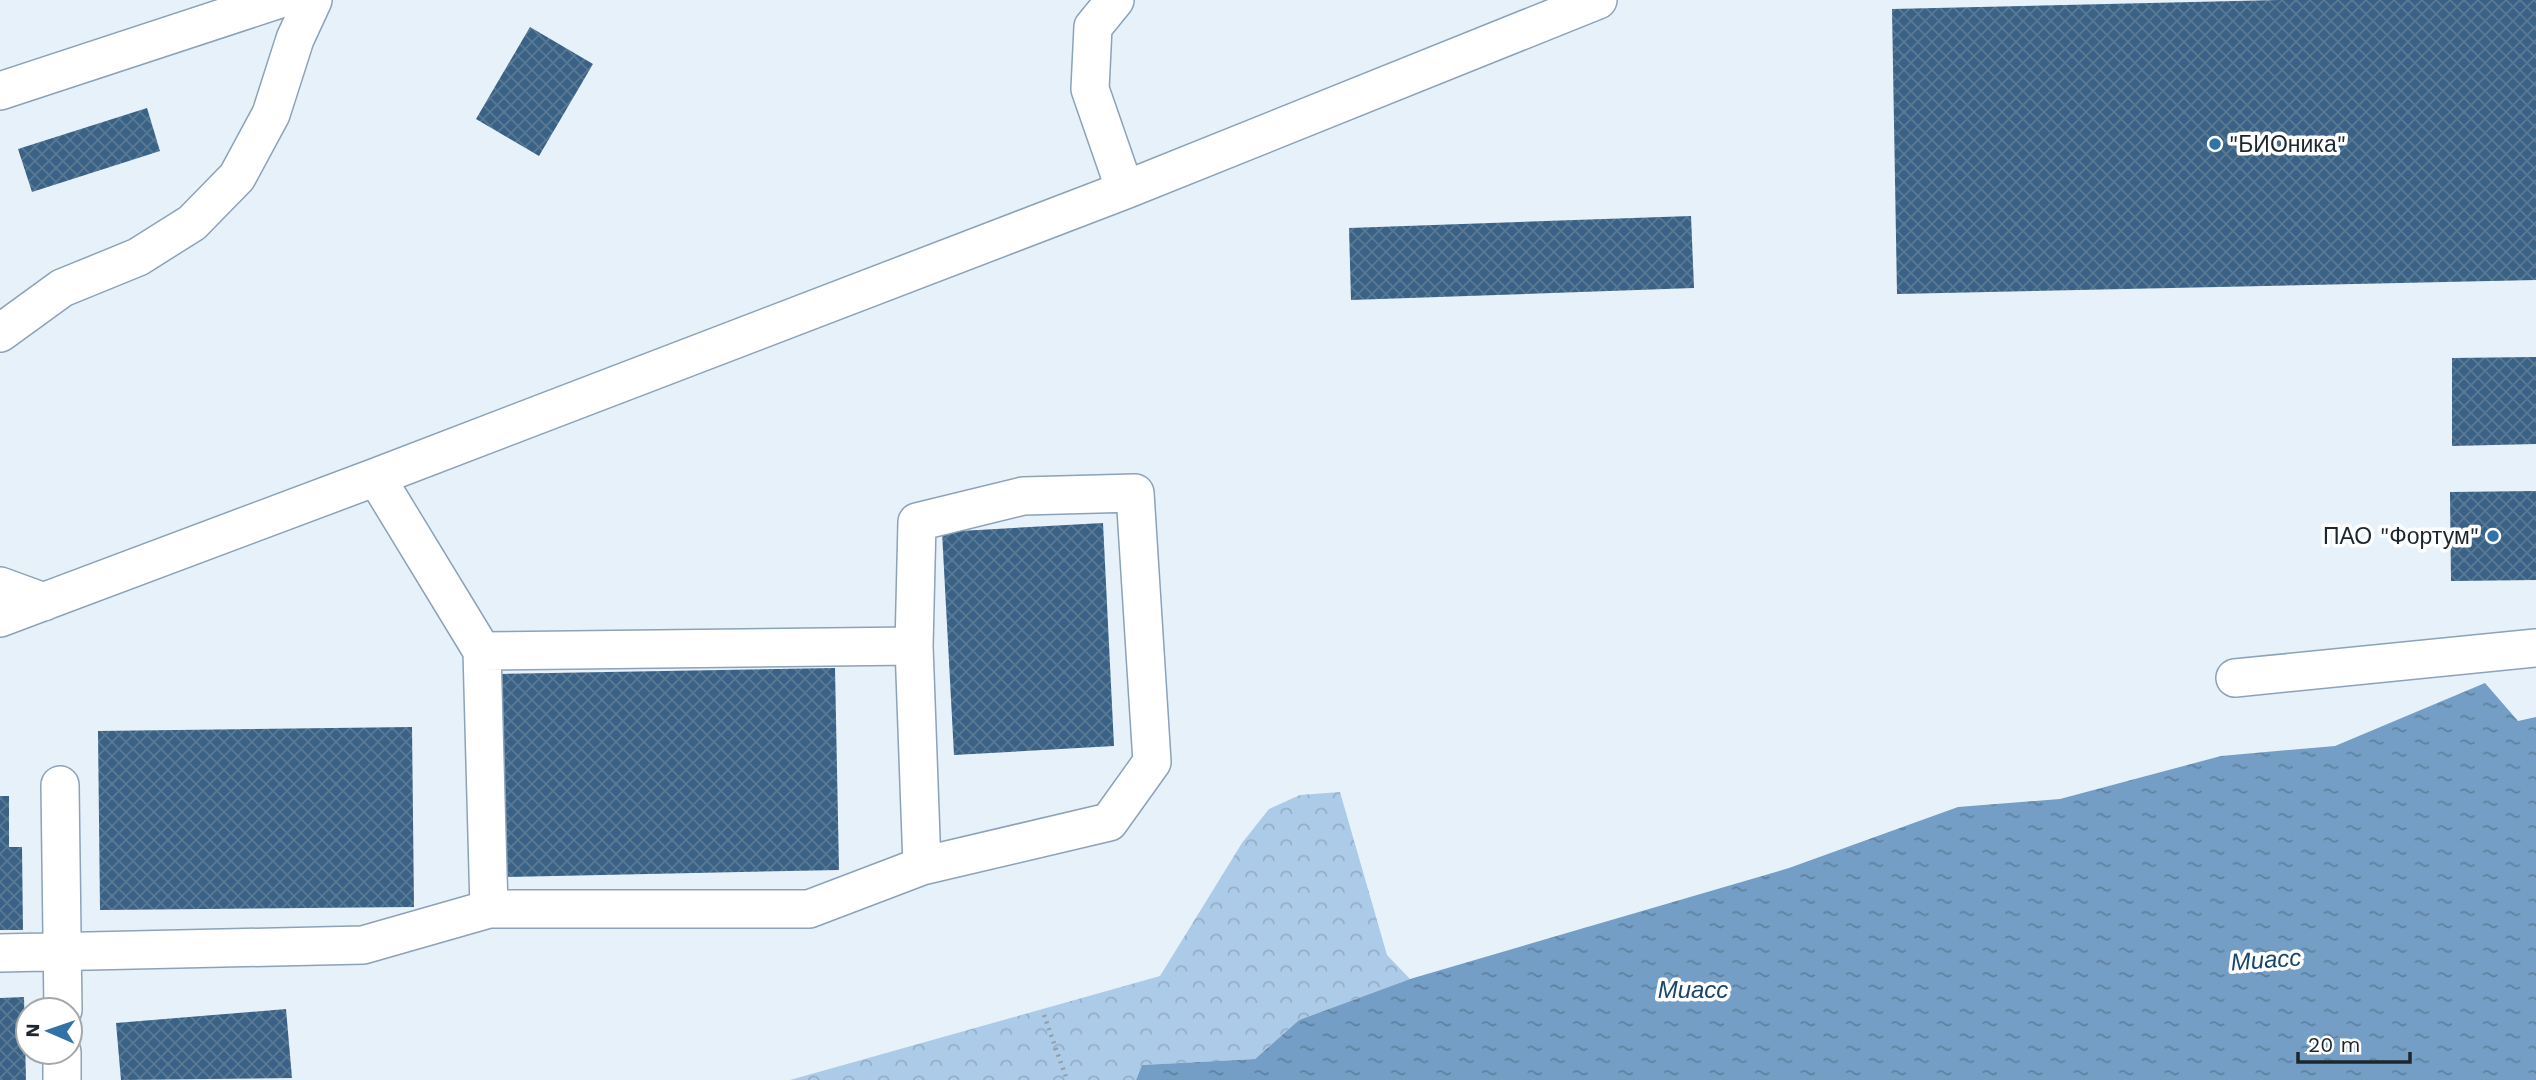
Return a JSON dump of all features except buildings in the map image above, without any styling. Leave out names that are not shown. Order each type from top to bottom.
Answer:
[{"type":"lane","points":[[0,91],[277,0]]},
{"type":"lane","points":[[0,333],[62,288],[138,257],[192,223],[237,177],[271,114],[295,40],[313,0]]},
{"type":"lane","points":[[1115,0],[1093,27],[1090,89],[1125,190]]},
{"type":"lane","points":[[0,618],[1125,190],[1598,0]]},
{"type":"lane","points":[[376,477],[482,651],[489,909]]},
{"type":"lane","points":[[0,953],[363,945],[489,909],[809,909],[922,866],[1109,822],[1152,762],[1135,493],[1023,496],[917,522],[914,646],[922,866]]},
{"type":"lane","points":[[0,586],[44,602]]},
{"type":"lane","points":[[482,651],[914,646]]},
{"type":"lane","points":[[2235,678],[2536,648]]},
{"type":"lane","points":[[60,785],[63,996]]},
{"type":"path","points":[[1044,1015],[1067,1080]]},
{"type":"green space","points":[[1340,792],[1387,955],[1410,979],[1299,1020],[1255,1059],[1142,1065],[1136,1080],[790,1080],[1160,976],[1242,843],[1269,809],[1300,795]]},
{"type":"water","name":"Миасс","points":[[2485,683],[2518,721],[2536,717],[2536,1080],[1136,1080],[1142,1065],[1255,1059],[1299,1020],[1410,979],[1789,868],[1958,807],[2060,799],[2221,756],[2335,746]]},
{"type":"place","name":"\"БИОника\"","points":[[2215,144]]},
{"type":"place","name":"ПАО \"Фортум\"","points":[[2493,536]]}]
